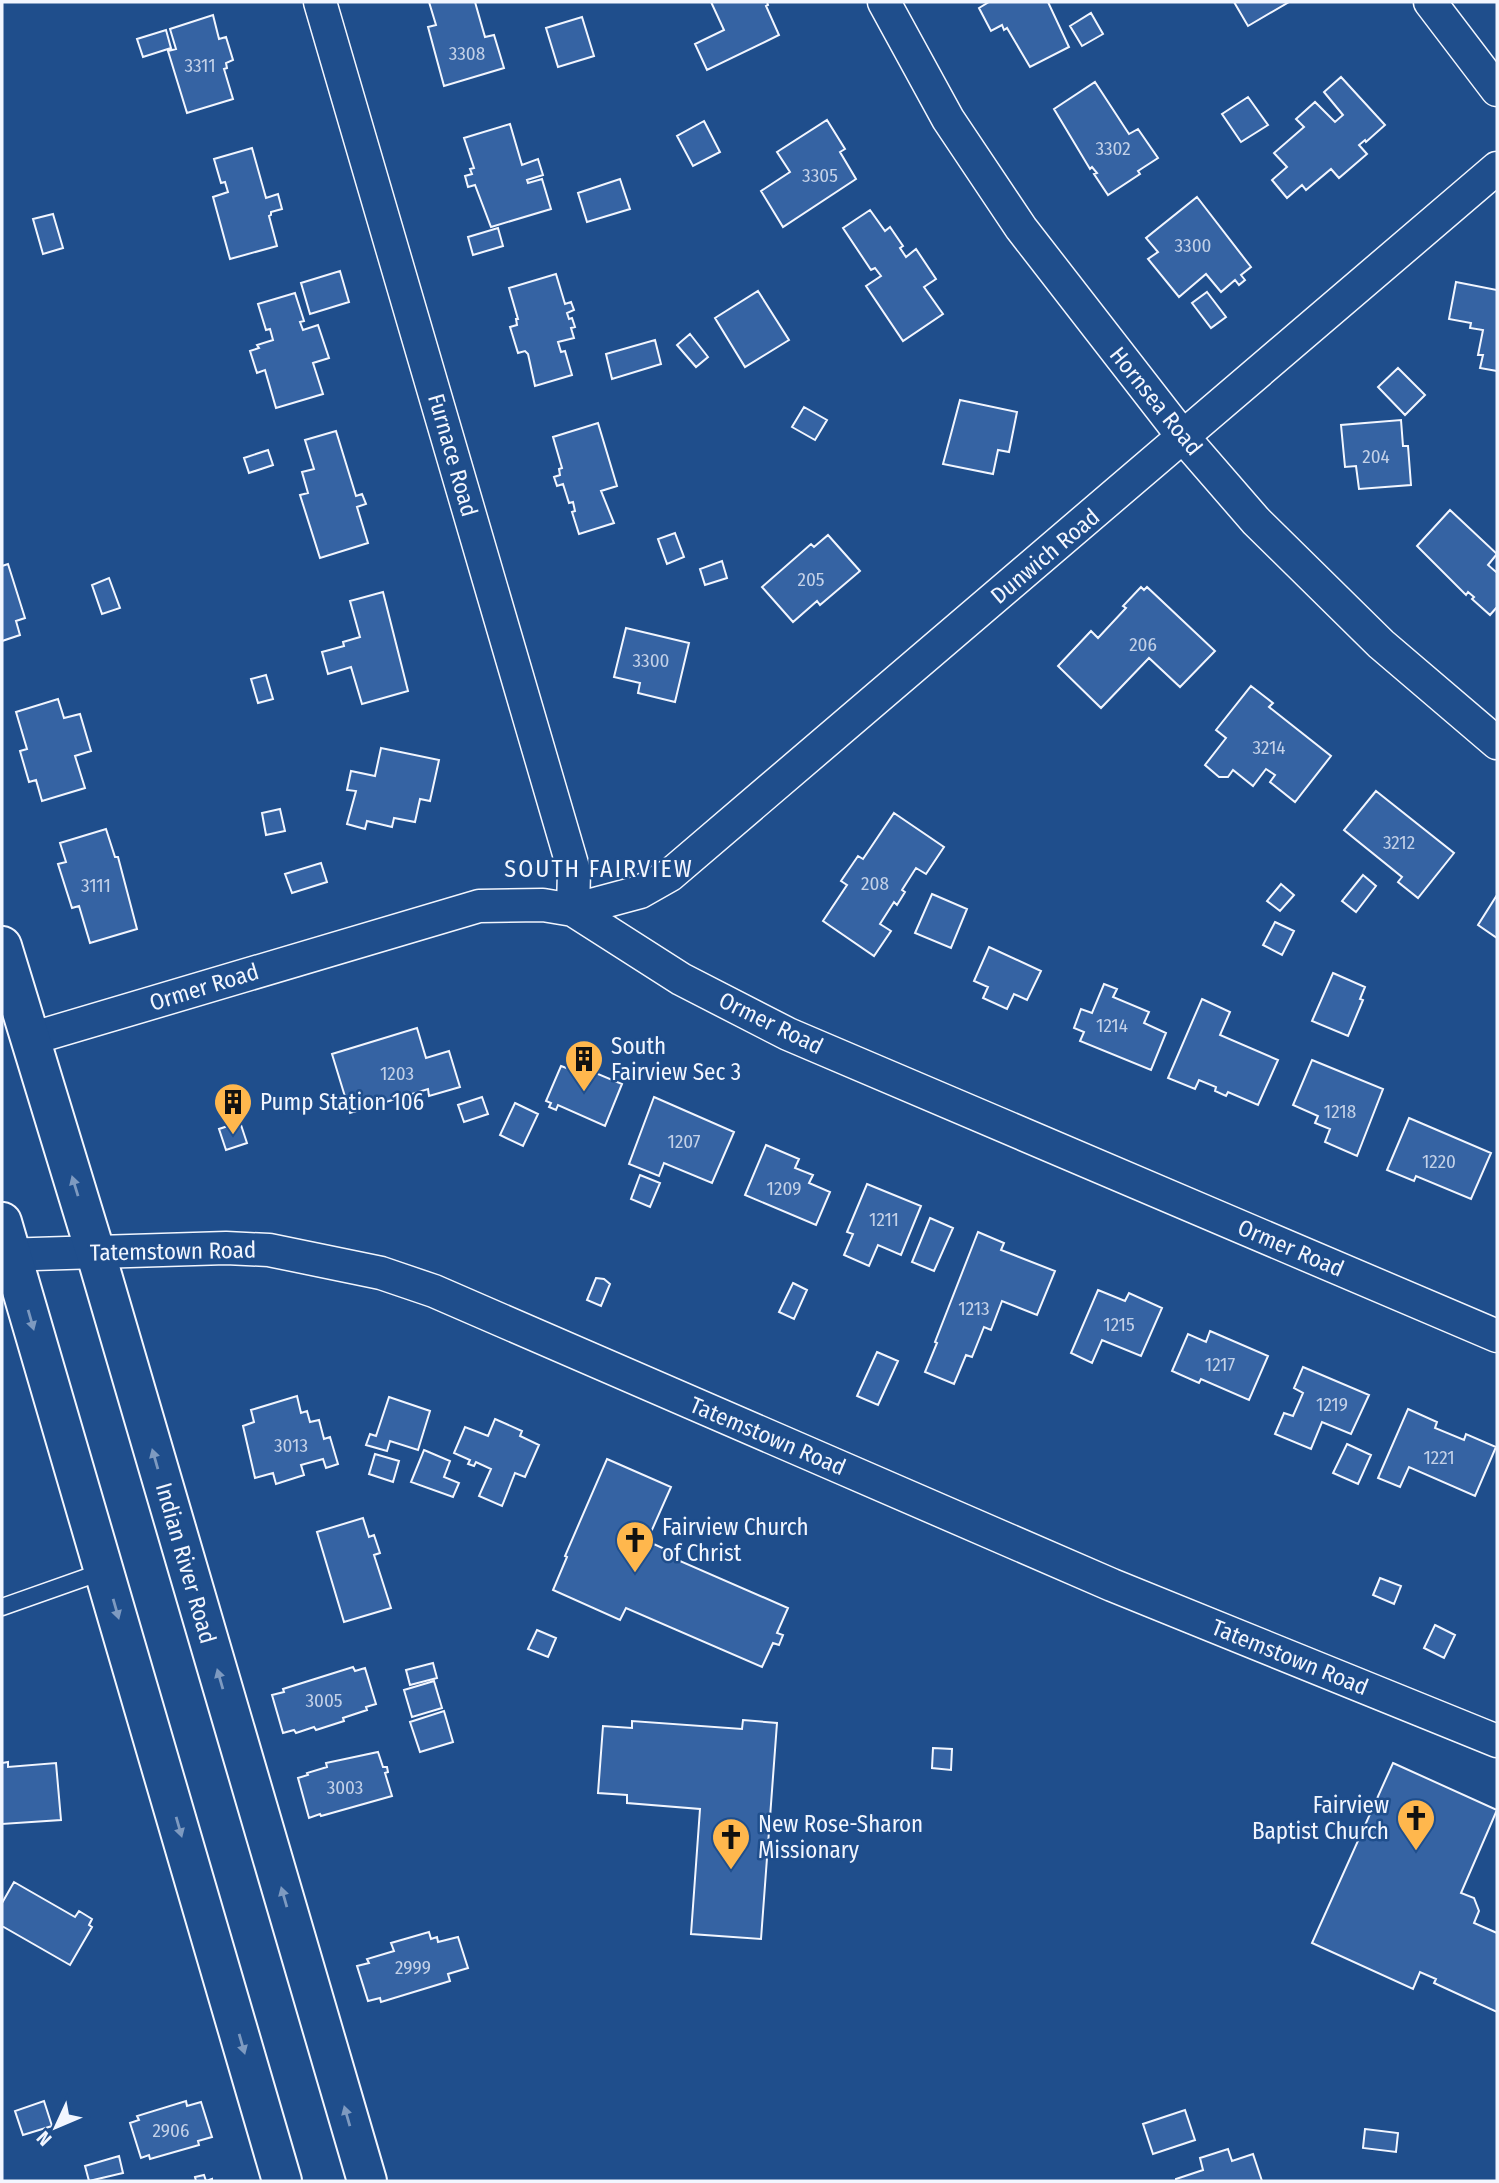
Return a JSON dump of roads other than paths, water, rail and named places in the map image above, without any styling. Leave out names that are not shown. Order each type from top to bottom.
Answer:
[{"type":"main road","name":"Indian River Road","points":[[2,946],[95,1251],[367,2181]]},
{"type":"main road","points":[[5,1244],[104,1571],[282,2181]]},
{"type":"street","name":"Furnace Road","points":[[320,2],[574,871],[573,910]]},
{"type":"street","name":"Hornsea Road","points":[[884,2],[948,119],[1021,228],[1184,438],[1256,521],[1381,644],[1497,743]]},
{"type":"street","points":[[1430,2],[1497,90]]},
{"type":"street","name":"Dunwich Road","points":[[573,910],[640,892],[670,875],[1497,168]]},
{"type":"street","name":"Ormer Road","points":[[30,1039],[457,911],[479,906],[543,905],[573,910],[681,979],[788,1034],[1497,1336]]},
{"type":"street","name":"Tatemstown Road","points":[[5,1244],[95,1251],[226,1248],[269,1250],[381,1273],[447,1297],[1112,1585],[1497,1741]]},
{"type":"lane","points":[[2,1607],[104,1571]]},
{"type":"place","name":"South Fairview Sec 3","points":[[584,1093]]},
{"type":"place","name":"Pump Station 106","points":[[233,1136]]},
{"type":"place","name":"Fairview Church of Christ","points":[[635,1574]]},
{"type":"place","name":"Fairview Baptist Church","points":[[1416,1852]]},
{"type":"place","name":"New Rose-Sharon Missionary","points":[[731,1871]]},
{"type":"district","name":"SOUTH FAIRVIEW","points":[[599,869]]}]
